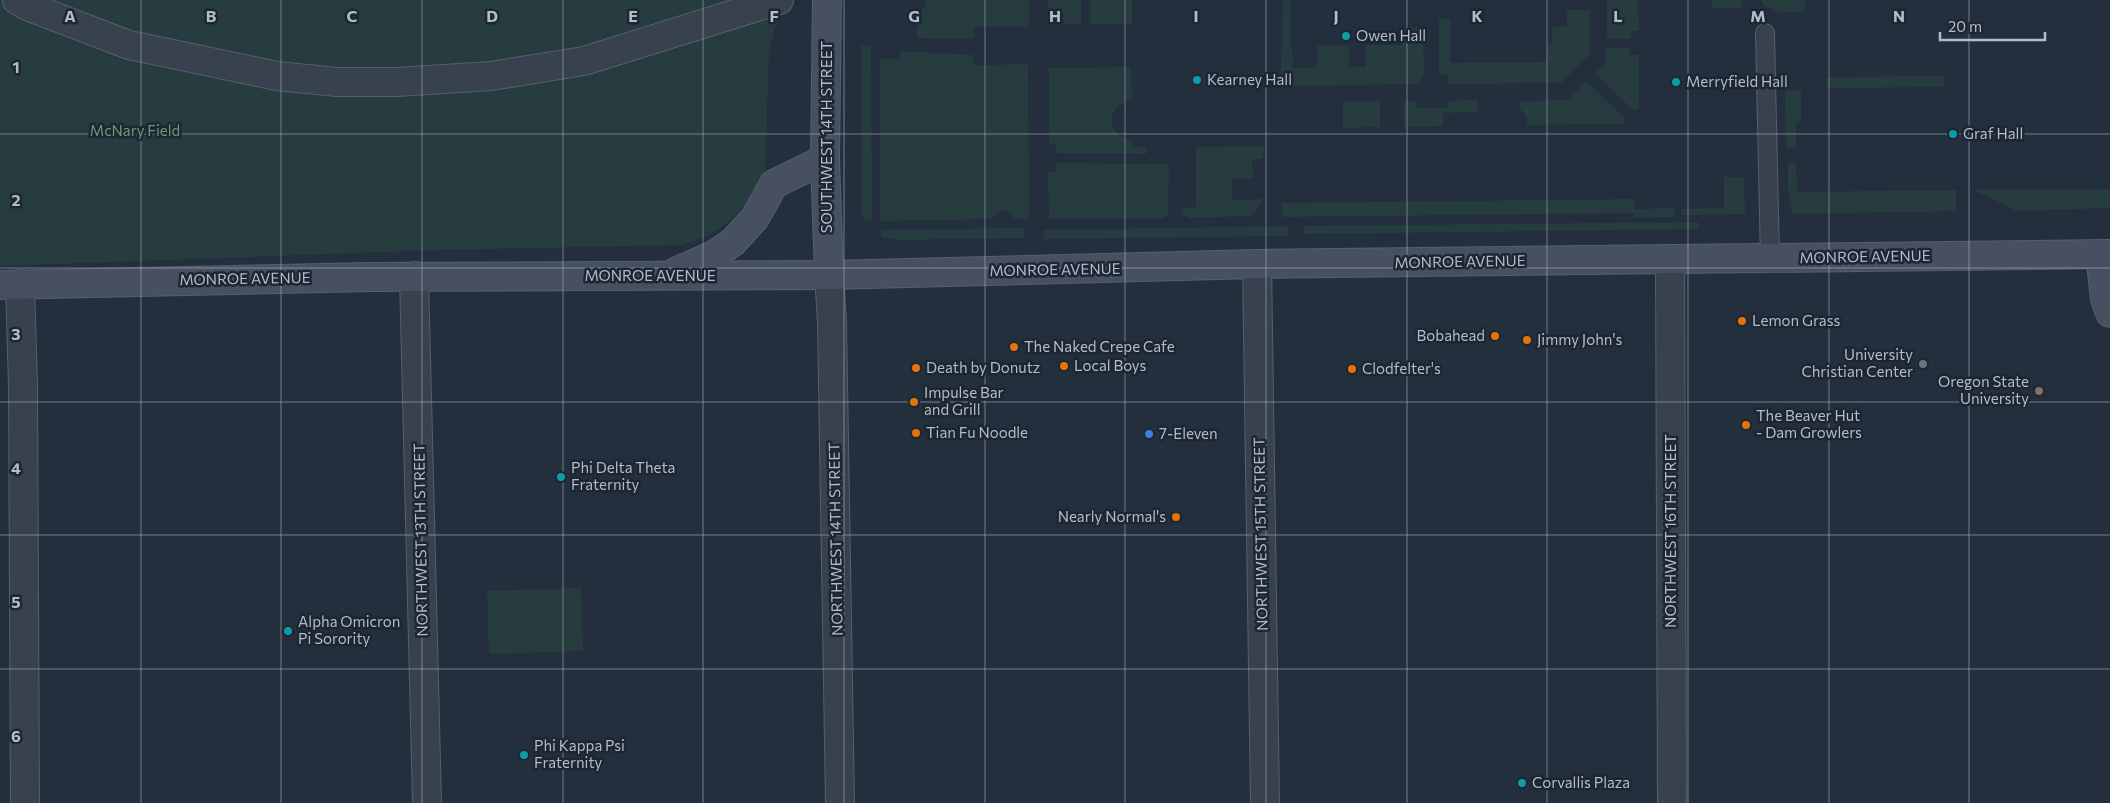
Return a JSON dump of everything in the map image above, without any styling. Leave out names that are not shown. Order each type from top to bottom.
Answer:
[{"type":"street","points":[[17,0],[27,6],[129,45],[277,76],[337,82],[398,82],[491,76],[584,61],[780,0]]},
{"type":"street","name":"SOUTHWEST 14TH STREET","points":[[827,0],[825,159],[829,275]]},
{"type":"street","points":[[665,277],[714,255],[733,242],[755,218],[774,184],[825,159]]},
{"type":"street","points":[[2105,254],[2105,299],[2110,312]]},
{"type":"street","name":"MONROE AVENUE","points":[[10,284],[414,276],[665,277],[829,275],[1257,264],[2105,254]]},
{"type":"street","name":"NORTHWEST 16TH STREET","points":[[1670,260],[1672,803]]},
{"type":"street","name":"NORTHWEST 15TH STREET","points":[[1257,264],[1265,803]]},
{"type":"street","name":"NORTHWEST 14TH STREET","points":[[829,275],[832,322],[840,803]]},
{"type":"street","name":"NORTHWEST 13TH STREET","points":[[414,276],[427,803]]},
{"type":"street","points":[[10,284],[23,386],[25,803]]},
{"type":"lane","points":[[1764,33],[1770,258]]},
{"type":"green space","name":"McNary Field","points":[[0,0],[782,0],[769,53],[765,172],[742,209],[723,226],[703,238],[682,245],[438,250],[0,266]]},
{"type":"green space","points":[[930,0],[1029,0],[1029,27],[974,27],[974,39],[917,38],[917,19],[922,19],[921,10],[926,7],[925,2]]},
{"type":"green space","points":[[1048,0],[1081,0],[1081,24],[1064,24],[1064,20],[1049,20]]},
{"type":"green space","points":[[1090,0],[1132,0],[1132,24],[1090,24]]},
{"type":"green space","points":[[1283,0],[1290,0],[1290,45],[1292,46],[1293,68],[1317,68],[1317,46],[1349,45],[1349,67],[1366,67],[1366,45],[1401,45],[1401,28],[1423,27],[1424,75],[1417,84],[1295,86],[1285,83],[1281,71]]},
{"type":"green space","points":[[1607,0],[1638,0],[1639,31],[1631,31],[1631,39],[1607,39]]},
{"type":"green space","points":[[1712,0],[1741,0],[1742,8],[1712,8]]},
{"type":"green space","points":[[1761,0],[1805,0],[1805,12],[1780,12],[1763,5]]},
{"type":"green space","points":[[1567,10],[1590,10],[1590,54],[1561,83],[1448,84],[1448,75],[1439,75],[1439,19],[1450,19],[1450,63],[1546,62],[1547,45],[1552,44],[1552,27],[1567,27]]},
{"type":"green space","points":[[861,46],[871,46],[872,220],[865,221],[862,213]]},
{"type":"green space","points":[[1606,48],[1629,48],[1629,55],[1639,55],[1639,109],[1633,110],[1595,73],[1606,63]]},
{"type":"green space","points":[[900,51],[973,55],[973,65],[1028,64],[1029,219],[1015,219],[1007,211],[1000,210],[992,219],[880,221],[880,59],[900,59]]},
{"type":"green space","points":[[1131,67],[1132,99],[1117,108],[1111,120],[1116,133],[1132,141],[1132,147],[1146,147],[1146,154],[1056,153],[1056,144],[1049,144],[1049,68]]},
{"type":"green space","points":[[1944,76],[1944,87],[1826,88],[1826,77]]},
{"type":"green space","points":[[1586,81],[1624,118],[1624,124],[1527,125],[1527,116],[1520,109],[1520,101],[1568,100]]},
{"type":"green space","points":[[1801,90],[1801,121],[1796,122],[1796,147],[1786,148],[1785,91]]},
{"type":"green space","points":[[1478,100],[1478,112],[1443,113],[1443,126],[1404,127],[1404,101],[1417,101],[1417,108],[1447,108],[1447,101]]},
{"type":"green space","points":[[1380,101],[1380,127],[1343,128],[1343,102]]},
{"type":"green space","points":[[1264,146],[1263,159],[1252,159],[1253,178],[1232,179],[1232,200],[1264,199],[1251,216],[1189,218],[1183,214],[1182,208],[1196,207],[1196,147]]},
{"type":"green space","points":[[1056,163],[1169,164],[1168,214],[1163,218],[1049,219],[1048,172],[1056,171]]},
{"type":"green space","points":[[1788,163],[1796,163],[1797,192],[1956,190],[1956,211],[1792,214],[1788,188]]},
{"type":"green space","points":[[1724,177],[1744,177],[1745,214],[1682,215],[1682,209],[1724,208]]},
{"type":"green space","points":[[2110,189],[2110,208],[2017,211],[1974,190]]},
{"type":"green space","points":[[1634,199],[1634,209],[1674,208],[1674,217],[1634,218],[1634,213],[1282,217],[1282,203]]},
{"type":"green space","points":[[1698,222],[1698,229],[1304,234],[1304,226]]},
{"type":"green space","points":[[1288,226],[1288,236],[1043,239],[1044,230]]},
{"type":"green space","points":[[1024,228],[1024,238],[897,240],[881,237],[881,230]]},
{"type":"green space","points":[[581,588],[583,651],[489,654],[487,591]]},
{"type":"place","name":"Owen Hall","points":[[1346,36]]},
{"type":"place","name":"Kearney Hall","points":[[1197,80]]},
{"type":"place","name":"Merryfield Hall","points":[[1676,82]]},
{"type":"place","name":"Graf Hall","points":[[1953,134]]},
{"type":"place","name":"Lemon Grass","points":[[1742,321]]},
{"type":"place","name":"Bobahead","points":[[1495,336]]},
{"type":"place","name":"Jimmy John's","points":[[1527,340]]},
{"type":"place","name":"The Naked Crepe Cafe","points":[[1014,347]]},
{"type":"place","name":"University Christian Center","points":[[1923,364]]},
{"type":"place","name":"Local Boys","points":[[1064,366]]},
{"type":"place","name":"Death by Donutz","points":[[916,368]]},
{"type":"place","name":"Clodfelter's","points":[[1352,369]]},
{"type":"place","name":"Oregon State University","points":[[2039,391]]},
{"type":"place","name":"Impulse Bar and Grill","points":[[914,402]]},
{"type":"place","name":"The Beaver Hut - Dam Growlers","points":[[1746,425]]},
{"type":"place","name":"Tian Fu Noodle","points":[[916,433]]},
{"type":"place","name":"7-Eleven","points":[[1149,434]]},
{"type":"place","name":"Phi Delta Theta Fraternity","points":[[561,477]]},
{"type":"place","name":"Nearly Normal's","points":[[1176,517]]},
{"type":"place","name":"Alpha Omicron Pi Sorority","points":[[288,631]]},
{"type":"place","name":"Phi Kappa Psi Fraternity","points":[[524,755]]},
{"type":"place","name":"Corvallis Plaza","points":[[1522,783]]}]
